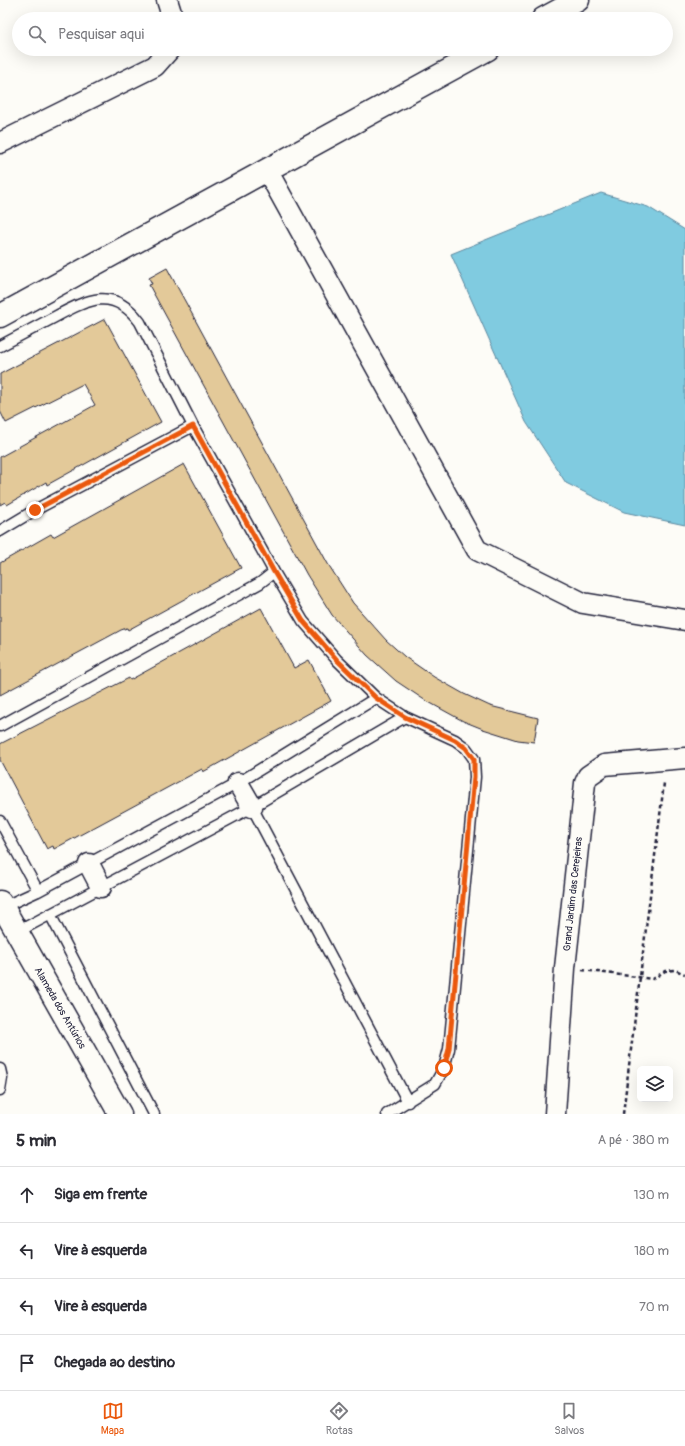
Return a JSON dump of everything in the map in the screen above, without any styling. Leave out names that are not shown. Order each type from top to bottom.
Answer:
[{"type":"street","points":[[167,0],[171,12]]},
{"type":"street","points":[[556,12],[578,0]]},
{"type":"street","points":[[0,143],[155,66],[164,56]]},
{"type":"street","points":[[0,316],[475,56]]},
{"type":"street","points":[[267,170],[477,550],[583,603],[685,620]]},
{"type":"street","name":"Grand Jardim das Cerejeiras","points":[[555,1114],[565,968],[584,783],[588,776],[604,765],[685,758]]},
{"type":"street","points":[[238,783],[252,808]]},
{"type":"street","points":[[89,864],[101,887]]},
{"type":"street","name":"Alameda dos Antúrios","points":[[1,905],[120,1114]]},
{"type":"lane","points":[[0,346],[84,302],[103,299],[121,302],[131,309],[140,322],[193,426],[303,621],[337,660],[376,698],[405,717],[455,740],[466,748],[474,759],[474,777],[449,1049],[444,1068],[435,1084],[387,1114]]},
{"type":"lane","points":[[0,531],[35,510],[193,426]]},
{"type":"lane","points":[[0,726],[260,583],[274,572]]},
{"type":"lane","points":[[1,905],[38,891],[238,783],[376,698]]},
{"type":"lane","points":[[17,932],[252,808],[405,717]]},
{"type":"lane","points":[[252,808],[408,1102]]},
{"type":"lane","points":[[0,821],[38,891]]},
{"type":"lane","points":[[50,914],[154,1114]]},
{"type":"lane","points":[[0,1069],[2,1078],[0,1090]]},
{"type":"path","points":[[623,1114],[664,783]]},
{"type":"path","points":[[565,968],[653,979],[665,971],[675,970],[685,974]]},
{"type":"water","points":[[601,193],[648,207],[685,230],[685,525],[624,512],[566,483],[526,422],[451,254]]},
{"type":"building","points":[[167,268],[328,564],[353,603],[386,640],[405,657],[434,677],[464,694],[490,706],[538,718],[534,742],[518,740],[483,729],[463,721],[423,699],[396,681],[367,655],[332,615],[307,575],[149,285],[152,284],[149,278]]},
{"type":"building","points":[[105,319],[161,422],[47,485],[46,482],[7,505],[5,502],[0,505],[0,457],[95,405],[83,384],[6,423],[0,411],[0,374]]},
{"type":"building","points":[[184,464],[241,568],[128,630],[127,628],[121,630],[0,695],[0,563],[51,534],[53,537]]},
{"type":"building","points":[[261,608],[294,668],[309,660],[331,701],[203,772],[202,769],[54,849],[53,846],[47,849],[0,760],[0,744],[129,678],[130,680]]},
{"type":"route","points":[[35,510],[193,426],[303,621],[337,660],[376,698],[405,717],[455,740],[466,748],[474,759],[474,777],[449,1049],[444,1068]]}]
